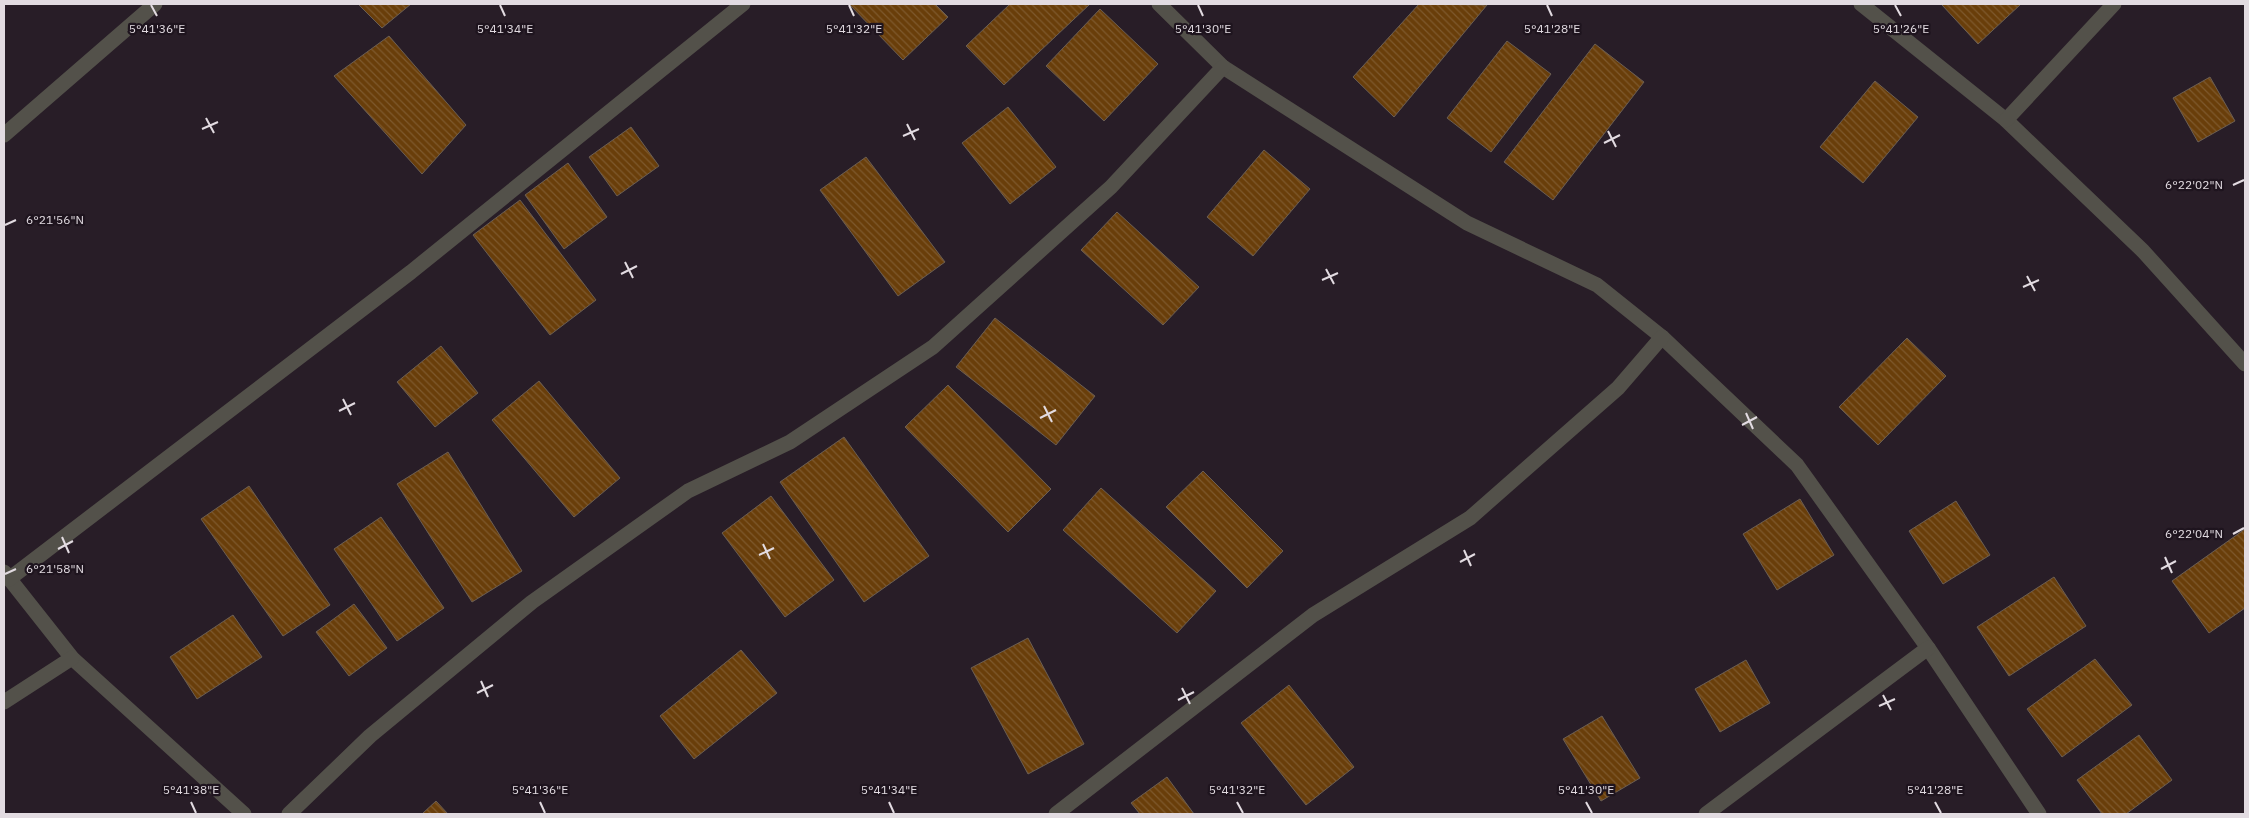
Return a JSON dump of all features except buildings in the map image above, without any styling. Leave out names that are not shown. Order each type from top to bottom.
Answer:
[{"type":"street","points":[[4,135],[155,4]]},
{"type":"street","points":[[244,814],[72,658],[6,575],[411,272],[743,4]]},
{"type":"street","points":[[1159,4],[1223,67],[1467,223],[1596,285],[1662,337],[1797,465],[1928,648],[2038,814]]},
{"type":"street","points":[[1861,4],[2006,120],[2143,251],[2245,364]]},
{"type":"street","points":[[2006,120],[2114,4]]},
{"type":"street","points":[[289,814],[370,736],[540,597],[688,491],[790,442],[933,347],[1111,187],[1223,67]]},
{"type":"street","points":[[1056,814],[1313,615],[1470,518],[1618,388],[1662,337]]},
{"type":"street","points":[[1706,814],[1928,648]]},
{"type":"street","points":[[4,702],[72,658]]}]
